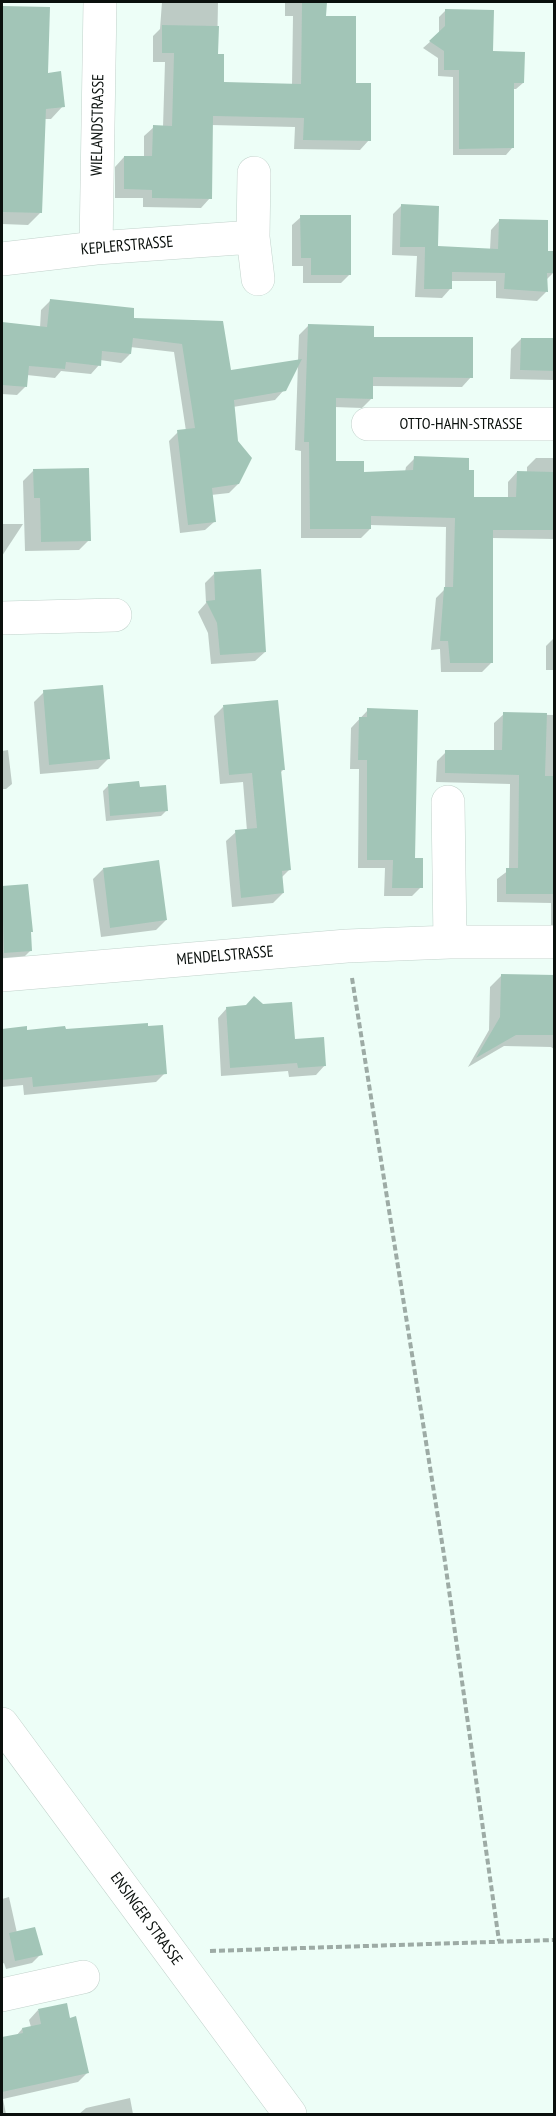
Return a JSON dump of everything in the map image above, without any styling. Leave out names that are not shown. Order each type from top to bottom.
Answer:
[{"type":"street","name":"WIELANDSTRASSE","points":[[96,248],[99,2]]},
{"type":"street","points":[[254,173],[254,237],[258,279]]},
{"type":"street","name":"KEPLERSTRASSE","points":[[2,259],[96,248],[254,237]]},
{"type":"street","name":"OTTO-HAHN-STRASSE","points":[[368,424],[555,424]]},
{"type":"street","points":[[2,618],[115,615]]},
{"type":"street","points":[[448,802],[450,942]]},
{"type":"street","name":"MENDELSTRASSE","points":[[2,975],[347,946],[450,942],[555,942]]},
{"type":"street","name":"ENSINGER STRASSE","points":[[2,1724],[290,2115]]},
{"type":"street","points":[[2,1995],[83,1977]]},
{"type":"path","points":[[347,946],[444,1554],[499,1941]]},
{"type":"path","points":[[170,1952],[555,1940]]},
{"type":"building","points":[[302,2],[327,2],[326,16],[356,16],[356,83],[371,83],[371,141],[303,140],[304,118],[213,116],[212,199],[152,198],[152,190],[124,189],[124,156],[152,156],[153,125],[172,126],[174,53],[162,53],[162,25],[219,26],[218,54],[224,54],[224,82],[301,84]]},
{"type":"building","points":[[2,6],[50,7],[48,73],[61,71],[65,107],[46,109],[42,213],[2,212]]},
{"type":"building","points":[[445,9],[494,10],[493,51],[525,52],[524,83],[514,83],[514,148],[459,149],[459,70],[444,70],[444,51],[429,41],[445,26]]},
{"type":"building","points":[[401,204],[439,206],[438,246],[498,249],[499,219],[548,220],[548,251],[555,251],[555,273],[547,273],[548,292],[504,289],[505,273],[452,272],[452,289],[424,289],[425,247],[400,247]]},
{"type":"building","points":[[300,215],[351,215],[351,275],[311,275],[311,258],[301,258]]},
{"type":"building","points":[[50,299],[134,308],[134,318],[223,321],[231,370],[302,359],[286,391],[234,400],[238,441],[252,458],[239,484],[212,488],[216,522],[188,525],[177,430],[195,428],[182,344],[133,338],[131,354],[102,351],[101,366],[66,362],[65,369],[29,366],[27,387],[2,385],[2,322],[47,327]]},
{"type":"building","points":[[308,324],[374,326],[374,337],[473,337],[473,378],[373,377],[373,399],[336,398],[336,461],[364,461],[364,472],[413,470],[414,456],[469,458],[469,470],[474,470],[474,497],[516,497],[517,471],[555,472],[555,530],[493,530],[493,663],[450,663],[448,641],[440,641],[444,587],[453,587],[455,518],[371,516],[371,529],[310,529],[309,442],[304,442]]},
{"type":"building","points":[[521,338],[555,338],[555,371],[520,370]]},
{"type":"building","points":[[89,468],[91,541],[41,542],[40,498],[34,498],[33,469]]},
{"type":"building","points":[[261,569],[266,652],[220,655],[217,623],[206,601],[215,600],[214,572]]},
{"type":"building","points":[[103,685],[110,759],[49,765],[43,690]]},
{"type":"building","points":[[278,700],[285,770],[281,770],[291,870],[282,871],[284,893],[241,898],[235,830],[257,828],[252,773],[229,775],[223,705]]},
{"type":"building","points":[[367,708],[418,710],[415,858],[423,858],[423,888],[392,888],[393,860],[367,860],[367,760],[358,760],[359,717],[367,717]]},
{"type":"building","points":[[503,712],[547,713],[545,776],[555,776],[555,894],[506,894],[506,868],[518,868],[519,775],[445,773],[445,750],[502,750]]},
{"type":"building","points":[[139,781],[140,787],[166,785],[168,811],[110,816],[108,784]]},
{"type":"building","points":[[159,860],[167,920],[110,928],[103,868]]},
{"type":"building","points":[[28,884],[33,932],[31,932],[32,951],[4,953],[2,886]]},
{"type":"building","points":[[501,974],[555,975],[555,1035],[516,1035],[476,1058],[500,1017]]},
{"type":"building","points":[[254,996],[263,1004],[292,1002],[295,1039],[324,1037],[326,1066],[298,1068],[297,1063],[230,1068],[226,1007],[246,1005]]},
{"type":"building","points":[[148,1023],[148,1026],[163,1025],[167,1074],[33,1087],[32,1077],[2,1080],[2,1029],[27,1026],[27,1030],[65,1026],[66,1029]]},
{"type":"building","points":[[35,1927],[43,1955],[15,1961],[9,1933]]},
{"type":"building","points":[[67,2003],[70,2018],[76,2016],[89,2073],[2,2092],[2,2037],[23,2033],[22,2028],[41,2024],[38,2009]]}]
